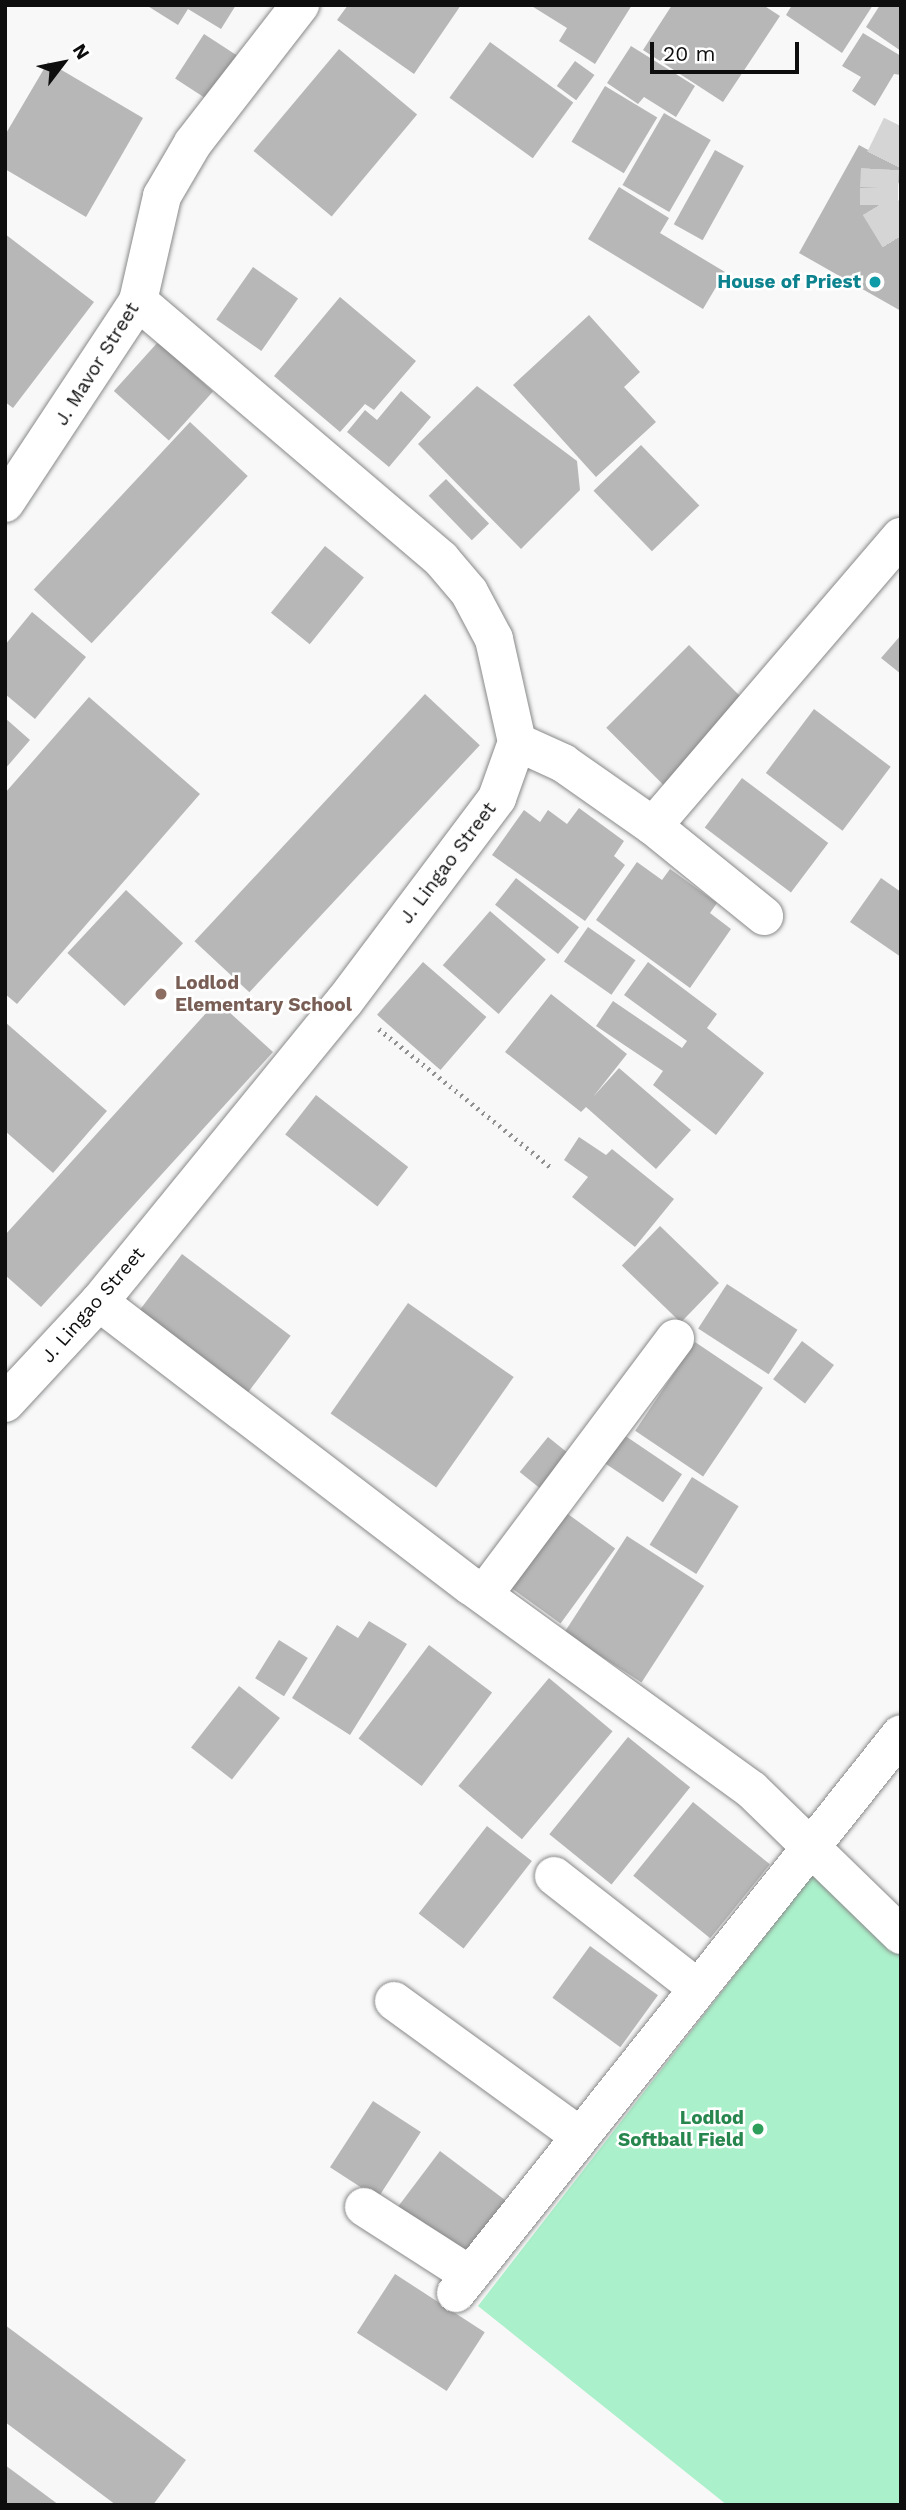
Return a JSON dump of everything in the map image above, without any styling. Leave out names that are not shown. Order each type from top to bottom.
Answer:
[{"type":"street","name":"J. Mavor Street","points":[[5,503],[138,301],[162,196],[193,143],[300,5]]},
{"type":"street","points":[[138,301],[442,559],[469,592],[494,639],[517,741],[563,763],[653,826],[764,916]]},
{"type":"street","points":[[653,826],[901,537]]},
{"type":"street","name":"J. Lingao Street","points":[[5,1404],[99,1303],[344,1002],[497,798],[517,741]]},
{"type":"street","points":[[99,1303],[484,1594],[752,1790],[901,1935]]},
{"type":"street","points":[[484,1594],[675,1339]]},
{"type":"street","points":[[364,2207],[463,2284],[696,1987],[812,1851],[901,1734]]},
{"type":"street","points":[[554,1876],[696,1987]]},
{"type":"street","points":[[394,2000],[580,2136]]},
{"type":"path","points":[[344,1002],[553,1169]]},
{"type":"green space","name":"Lodlod Softball Field","points":[[813,1874],[901,1952],[901,2505],[727,2505],[478,2306]]},
{"type":"building","points":[[146,5],[236,5],[221,29],[188,9],[178,25]]},
{"type":"building","points":[[348,5],[461,5],[414,74],[337,20]]},
{"type":"building","points":[[530,5],[632,5],[595,64],[559,41],[567,28]]},
{"type":"building","points":[[672,5],[763,5],[780,16],[723,102],[643,50]]},
{"type":"building","points":[[792,5],[873,5],[842,53],[786,15]]},
{"type":"building","points":[[880,5],[901,5],[901,51],[866,27]]},
{"type":"building","points":[[863,33],[901,56],[901,75],[894,74],[875,106],[852,91],[861,77],[842,66]]},
{"type":"building","points":[[204,34],[245,61],[216,105],[175,78]]},
{"type":"building","points":[[490,42],[573,103],[533,158],[449,98]]},
{"type":"building","points":[[631,46],[695,86],[676,117],[644,97],[638,104],[607,83]]},
{"type":"building","points":[[339,49],[417,115],[332,216],[254,151]]},
{"type":"building","points":[[575,61],[594,75],[576,100],[557,86]]},
{"type":"building","points":[[48,62],[143,118],[86,217],[5,169],[5,135]]},
{"type":"building","points":[[605,86],[657,117],[624,173],[572,142]]},
{"type":"building","points":[[664,113],[711,140],[669,212],[622,185]]},
{"type":"building","points":[[859,145],[901,168],[901,179],[875,221],[901,236],[901,311],[799,253]]},
{"type":"building","points":[[715,150],[744,166],[703,240],[674,224]]},
{"type":"building","points":[[619,187],[669,218],[660,233],[725,272],[703,309],[588,239]]},
{"type":"building","points":[[5,234],[94,302],[13,408],[5,402]]},
{"type":"building","points":[[253,267],[298,299],[261,351],[216,319]]},
{"type":"building","points":[[340,297],[416,361],[374,410],[365,404],[340,432],[274,376]]},
{"type":"building","points":[[589,315],[640,372],[624,387],[656,422],[596,477],[513,385]]},
{"type":"building","points":[[158,342],[213,392],[169,441],[114,391]]},
{"type":"building","points":[[477,386],[577,461],[580,490],[521,549],[418,444]]},
{"type":"building","points":[[401,391],[431,417],[389,467],[347,432],[365,410],[377,420]]},
{"type":"building","points":[[190,422],[248,476],[92,643],[34,589]]},
{"type":"building","points":[[641,445],[699,505],[652,551],[594,491]]},
{"type":"building","points":[[446,479],[489,524],[472,540],[429,496]]},
{"type":"building","points":[[325,546],[364,577],[310,644],[271,613]]},
{"type":"building","points":[[32,612],[86,657],[35,719],[5,694],[5,645]]},
{"type":"building","points":[[901,635],[901,674],[881,658]]},
{"type":"building","points":[[689,645],[748,704],[665,786],[606,728]]},
{"type":"building","points":[[425,694],[480,745],[249,992],[194,941]]},
{"type":"building","points":[[89,697],[200,794],[17,1004],[5,994],[5,793]]},
{"type":"building","points":[[814,709],[891,767],[843,831],[766,773]]},
{"type":"building","points":[[5,718],[30,740],[5,769]]},
{"type":"building","points":[[742,778],[828,843],[791,893],[705,828]]},
{"type":"building","points":[[579,808],[624,841],[614,856],[625,865],[585,921],[492,855],[524,810],[540,822],[548,810],[567,824]]},
{"type":"building","points":[[637,862],[662,880],[670,869],[717,903],[710,913],[731,929],[690,988],[596,920]]},
{"type":"building","points":[[516,878],[579,927],[558,954],[495,905]]},
{"type":"building","points":[[881,878],[901,892],[901,957],[850,922]]},
{"type":"building","points":[[126,890],[183,943],[124,1006],[67,953]]},
{"type":"building","points":[[490,911],[546,960],[499,1014],[443,965]]},
{"type":"building","points":[[588,927],[636,960],[611,995],[564,961]]},
{"type":"building","points":[[423,962],[486,1017],[440,1070],[377,1015]]},
{"type":"building","points":[[648,962],[717,1014],[707,1028],[764,1073],[716,1135],[653,1085],[663,1071],[596,1026],[613,1001],[682,1048],[687,1041],[624,995]]},
{"type":"building","points":[[551,994],[627,1054],[593,1097],[619,1068],[691,1130],[656,1169],[586,1107],[581,1112],[505,1052]]},
{"type":"building","points":[[217,1001],[273,1052],[41,1307],[5,1275],[5,1235]]},
{"type":"building","points":[[5,1022],[107,1111],[53,1173],[5,1131]]},
{"type":"building","points":[[316,1095],[408,1167],[377,1206],[285,1134]]},
{"type":"building","points":[[579,1137],[606,1155],[612,1149],[674,1199],[635,1247],[572,1197],[588,1177],[564,1160]]},
{"type":"building","points":[[660,1226],[719,1283],[681,1323],[622,1266]]},
{"type":"building","points":[[182,1254],[291,1336],[247,1394],[138,1312]]},
{"type":"building","points":[[727,1284],[797,1330],[769,1374],[698,1328]]},
{"type":"building","points":[[408,1303],[514,1377],[436,1488],[331,1414]]},
{"type":"building","points":[[802,1341],[834,1365],[805,1403],[773,1379]]},
{"type":"building","points":[[695,1342],[763,1388],[703,1477],[635,1431]]},
{"type":"building","points":[[624,1435],[682,1474],[663,1502],[605,1463]]},
{"type":"building","points":[[548,1437],[568,1453],[540,1488],[520,1472]]},
{"type":"building","points":[[692,1477],[739,1506],[696,1574],[650,1545]]},
{"type":"building","points":[[561,1509],[615,1548],[561,1624],[506,1584]]},
{"type":"building","points":[[627,1536],[704,1586],[642,1683],[564,1632]]},
{"type":"building","points":[[369,1621],[407,1644],[350,1735],[292,1698],[337,1625],[358,1638]]},
{"type":"building","points":[[279,1640],[308,1658],[284,1696],[255,1678]]},
{"type":"building","points":[[429,1645],[492,1693],[422,1786],[359,1738]]},
{"type":"building","points":[[549,1678],[613,1731],[522,1839],[458,1786]]},
{"type":"building","points":[[239,1686],[280,1718],[232,1779],[191,1747]]},
{"type":"building","points":[[628,1737],[690,1787],[612,1884],[549,1834]]},
{"type":"building","points":[[693,1802],[770,1864],[710,1938],[633,1876]]},
{"type":"building","points":[[487,1826],[532,1861],[464,1949],[419,1913]]},
{"type":"building","points":[[590,1946],[658,1995],[620,2047],[552,1998]]},
{"type":"building","points":[[373,2101],[421,2132],[378,2198],[330,2167]]},
{"type":"building","points":[[440,2151],[510,2204],[463,2266],[393,2213]]},
{"type":"building","points":[[395,2274],[485,2332],[447,2391],[357,2333]]},
{"type":"building","points":[[5,2325],[186,2460],[153,2505],[116,2505],[5,2422]]},
{"type":"building","points":[[5,2465],[59,2505],[5,2505]]},
{"type":"tunnel","points":[[901,126],[880,169],[879,188],[879,205],[901,241]]},
{"type":"place","name":"House of Priest","points":[[875,282]]},
{"type":"place","name":"Lodlod Elementary School","points":[[161,994]]},
{"type":"place","name":"Lodlod Softball Field","points":[[758,2129]]}]
